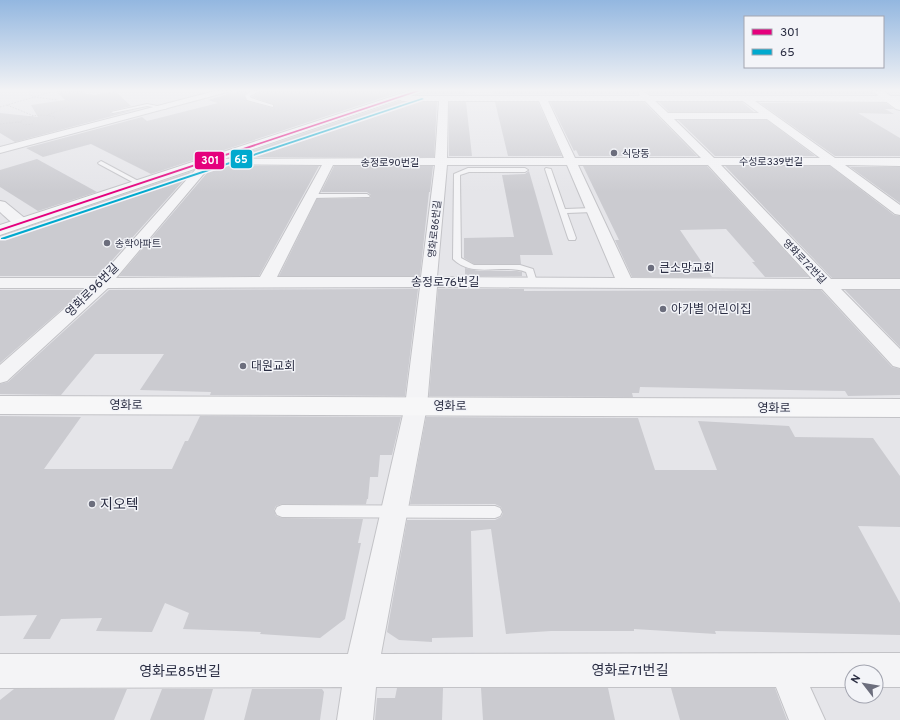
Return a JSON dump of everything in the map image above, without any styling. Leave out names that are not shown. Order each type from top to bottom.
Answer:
[{"type":"street","points":[[0,150],[100,125]]},
{"type":"street","points":[[0,230],[321,125]]},
{"type":"street","name":"영화로86번길","points":[[416,406],[429,282],[442,125]]},
{"type":"street","points":[[555,125],[625,282]]},
{"type":"street","name":"영화로72번길","points":[[674,125],[900,361]]},
{"type":"street","name":"수성로339번길","points":[[781,125],[832,161]]},
{"type":"street","name":"송정로90번길","points":[[209,161],[710,161]]},
{"type":"street","name":"영화로96번길","points":[[0,376],[103,283],[209,161]]},
{"type":"street","name":"수성로339번길","points":[[710,161],[900,162]]},
{"type":"street","points":[[832,161],[900,211]]},
{"type":"street","points":[[266,282],[328,162]]},
{"type":"street","points":[[0,205],[22,223]]},
{"type":"street","name":"송정로76번길","points":[[0,283],[625,282],[900,284]]},
{"type":"street","name":"영화로","points":[[0,405],[900,408]]},
{"type":"street","points":[[355,720],[361,670],[416,406]]},
{"type":"street","name":"영화로71번길","points":[[361,670],[900,670]]},
{"type":"street","name":"영화로85번길","points":[[2,674],[361,670]]},
{"type":"street","points":[[786,670],[807,720]]},
{"type":"lane","points":[[101,163],[140,184]]},
{"type":"lane","points":[[526,170],[468,170],[457,174],[457,259],[473,267],[520,267],[530,271],[533,282]]},
{"type":"lane","points":[[548,170],[572,238]]},
{"type":"lane","points":[[311,196],[367,196]]},
{"type":"lane","points":[[562,211],[593,210]]},
{"type":"lane","points":[[282,511],[495,512]]},
{"type":"building","points":[[0,125],[80,125],[15,142],[0,133]]},
{"type":"building","points":[[114,125],[301,125],[151,174],[91,144],[43,157],[26,148]]},
{"type":"building","points":[[329,125],[436,125],[434,157],[233,157]]},
{"type":"building","points":[[449,125],[469,125],[472,156],[449,156]]},
{"type":"building","points":[[500,125],[548,125],[562,156],[508,156]]},
{"type":"building","points":[[561,125],[666,125],[697,156],[579,156],[576,150],[574,151]]},
{"type":"building","points":[[683,125],[773,125],[815,156],[715,156]]},
{"type":"building","points":[[791,125],[877,125],[900,138],[900,156],[835,156]]},
{"type":"building","points":[[37,159],[97,192],[38,211],[0,187],[0,170]]},
{"type":"building","points":[[213,166],[319,166],[259,276],[119,276]]},
{"type":"building","points":[[334,166],[433,166],[420,276],[279,276],[317,199],[371,197],[371,195],[367,192],[321,192]]},
{"type":"building","points":[[583,166],[707,166],[809,277],[765,277],[752,262],[755,262],[726,229],[680,230],[712,277],[632,277],[615,240],[619,240]]},
{"type":"building","points":[[725,166],[830,166],[894,215],[900,216],[900,278],[832,278]]},
{"type":"building","points":[[850,167],[900,167],[900,203]]},
{"type":"building","points":[[192,171],[98,276],[0,276],[0,236]]},
{"type":"building","points":[[529,171],[553,255],[520,255],[521,264],[474,264],[464,258],[464,238],[514,237],[502,175],[525,174]]},
{"type":"building","points":[[465,268],[479,271],[517,271],[522,272],[522,276],[465,276]]},
{"type":"building","points":[[418,289],[405,396],[210,395],[211,392],[140,390],[164,354],[95,354],[61,395],[0,394],[0,384],[8,382],[109,290]]},
{"type":"building","points":[[438,289],[524,289],[524,291],[821,290],[892,367],[900,369],[900,395],[848,396],[845,391],[640,387],[639,393],[632,393],[633,397],[429,396]]},
{"type":"building","points":[[0,290],[84,290],[0,363]]},
{"type":"building","points":[[845,290],[900,290],[900,347]]},
{"type":"building","points":[[0,416],[81,417],[44,469],[172,469],[185,441],[188,441],[200,416],[401,417],[392,455],[380,455],[378,477],[370,477],[368,499],[366,504],[282,504],[276,506],[274,510],[276,516],[282,518],[363,519],[358,543],[361,543],[345,619],[320,638],[260,634],[261,632],[183,629],[189,613],[165,603],[152,632],[96,631],[102,618],[61,619],[50,639],[23,639],[37,615],[0,616]]},
{"type":"building","points":[[426,417],[638,418],[655,470],[717,470],[698,421],[789,426],[795,437],[873,438],[900,476],[900,527],[858,526],[900,603],[900,635],[715,631],[716,634],[634,629],[634,631],[551,631],[506,634],[491,529],[471,531],[473,637],[432,638],[432,642],[399,640],[387,632],[407,520],[495,520],[501,517],[503,513],[501,507],[495,504],[410,504]]},
{"type":"building","points":[[397,688],[443,688],[442,720],[375,720],[377,698],[395,698]]},
{"type":"building","points":[[481,688],[608,688],[615,720],[483,720]]},
{"type":"building","points":[[671,688],[775,688],[787,720],[680,720]]},
{"type":"building","points":[[14,689],[127,689],[114,720],[0,720],[0,700]]},
{"type":"building","points":[[162,689],[213,689],[204,720],[150,720]]},
{"type":"building","points":[[252,689],[322,689],[324,692],[320,720],[244,720]]},
{"type":"transit line","name":"301","points":[[0,230],[318,125]]},
{"type":"transit line","name":"65","points":[[3,238],[346,125]]},
{"type":"place","name":"식당동","points":[[614,153]]},
{"type":"place","name":"송학아파트","points":[[107,243]]},
{"type":"place","name":"큰소망교회","points":[[651,268]]},
{"type":"place","name":"아가별 어린이집","points":[[663,309]]},
{"type":"place","name":"대원교회","points":[[243,366]]},
{"type":"place","name":"지오텍","points":[[92,504]]}]
